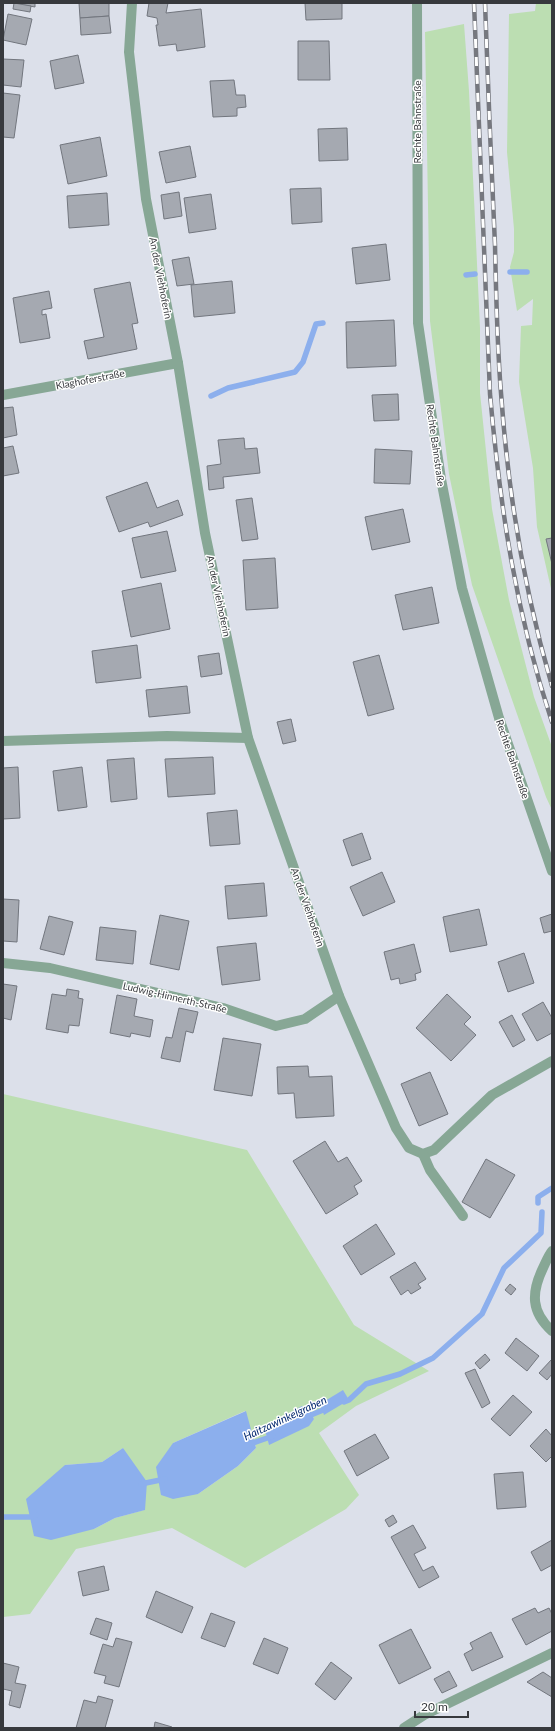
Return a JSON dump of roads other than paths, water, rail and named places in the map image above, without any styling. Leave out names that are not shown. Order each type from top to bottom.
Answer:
[{"type":"street","name":"An der Viehhoferin","points":[[132,3],[129,52],[146,199],[178,363],[206,533],[248,738],[339,996],[396,1128],[409,1148],[423,1154]]},
{"type":"street","name":"Rechte Bahnstraße","points":[[416,3],[418,323],[441,479],[462,588],[499,718],[552,871]]},
{"type":"street","name":"Klaghoferstraße","points":[[3,395],[178,363]]},
{"type":"street","points":[[3,741],[168,736],[248,738]]},
{"type":"street","name":"Ludwig-Hinnerth-Straße","points":[[3,963],[65,971],[223,1008],[276,1026],[305,1019],[339,996]]},
{"type":"street","points":[[463,1216],[430,1170],[423,1154],[434,1150],[492,1095],[552,1061]]},
{"type":"street","points":[[552,1251],[538,1277],[534,1295],[536,1309],[542,1322],[552,1331]]},
{"type":"street","points":[[404,1728],[424,1715],[552,1653]]},
{"type":"water","points":[[343,1390],[349,1400],[324,1415],[320,1404]]},
{"type":"water","points":[[302,1406],[309,1408],[314,1419],[309,1426],[269,1445],[264,1427]]},
{"type":"water","points":[[246,1411],[256,1448],[238,1466],[198,1494],[173,1499],[161,1495],[156,1467],[173,1443]]},
{"type":"water","points":[[123,1448],[147,1482],[145,1510],[115,1518],[94,1529],[51,1540],[34,1536],[26,1499],[65,1465],[102,1462]]},
{"type":"waterway","points":[[510,272],[527,272]]},
{"type":"waterway","points":[[466,275],[475,274]]},
{"type":"waterway","points":[[211,396],[228,388],[295,372],[303,362],[316,324],[323,323]]},
{"type":"waterway","name":"Haitzawinkelgraben","points":[[538,1203],[538,1197],[552,1188]]},
{"type":"waterway","name":"Haitzawinkelgraben","points":[[344,1402],[349,1400],[366,1384],[400,1374],[433,1358],[482,1314],[504,1268],[541,1233],[542,1212]]},
{"type":"waterway","name":"Haitzawinkelgraben","points":[[306,1417],[328,1408]]},
{"type":"waterway","name":"Haitzawinkelgraben","points":[[247,1445],[273,1436]]},
{"type":"waterway","name":"Haitzawinkelgraben","points":[[141,1484],[165,1479]]},
{"type":"waterway","name":"Haitzawinkelgraben","points":[[3,1517],[30,1517],[36,1515]]},
{"type":"railway","points":[[474,3],[490,394],[494,436],[511,560],[519,601],[539,682],[552,722]]},
{"type":"railway","points":[[485,3],[498,338],[504,430],[513,504],[525,577],[552,686]]}]
